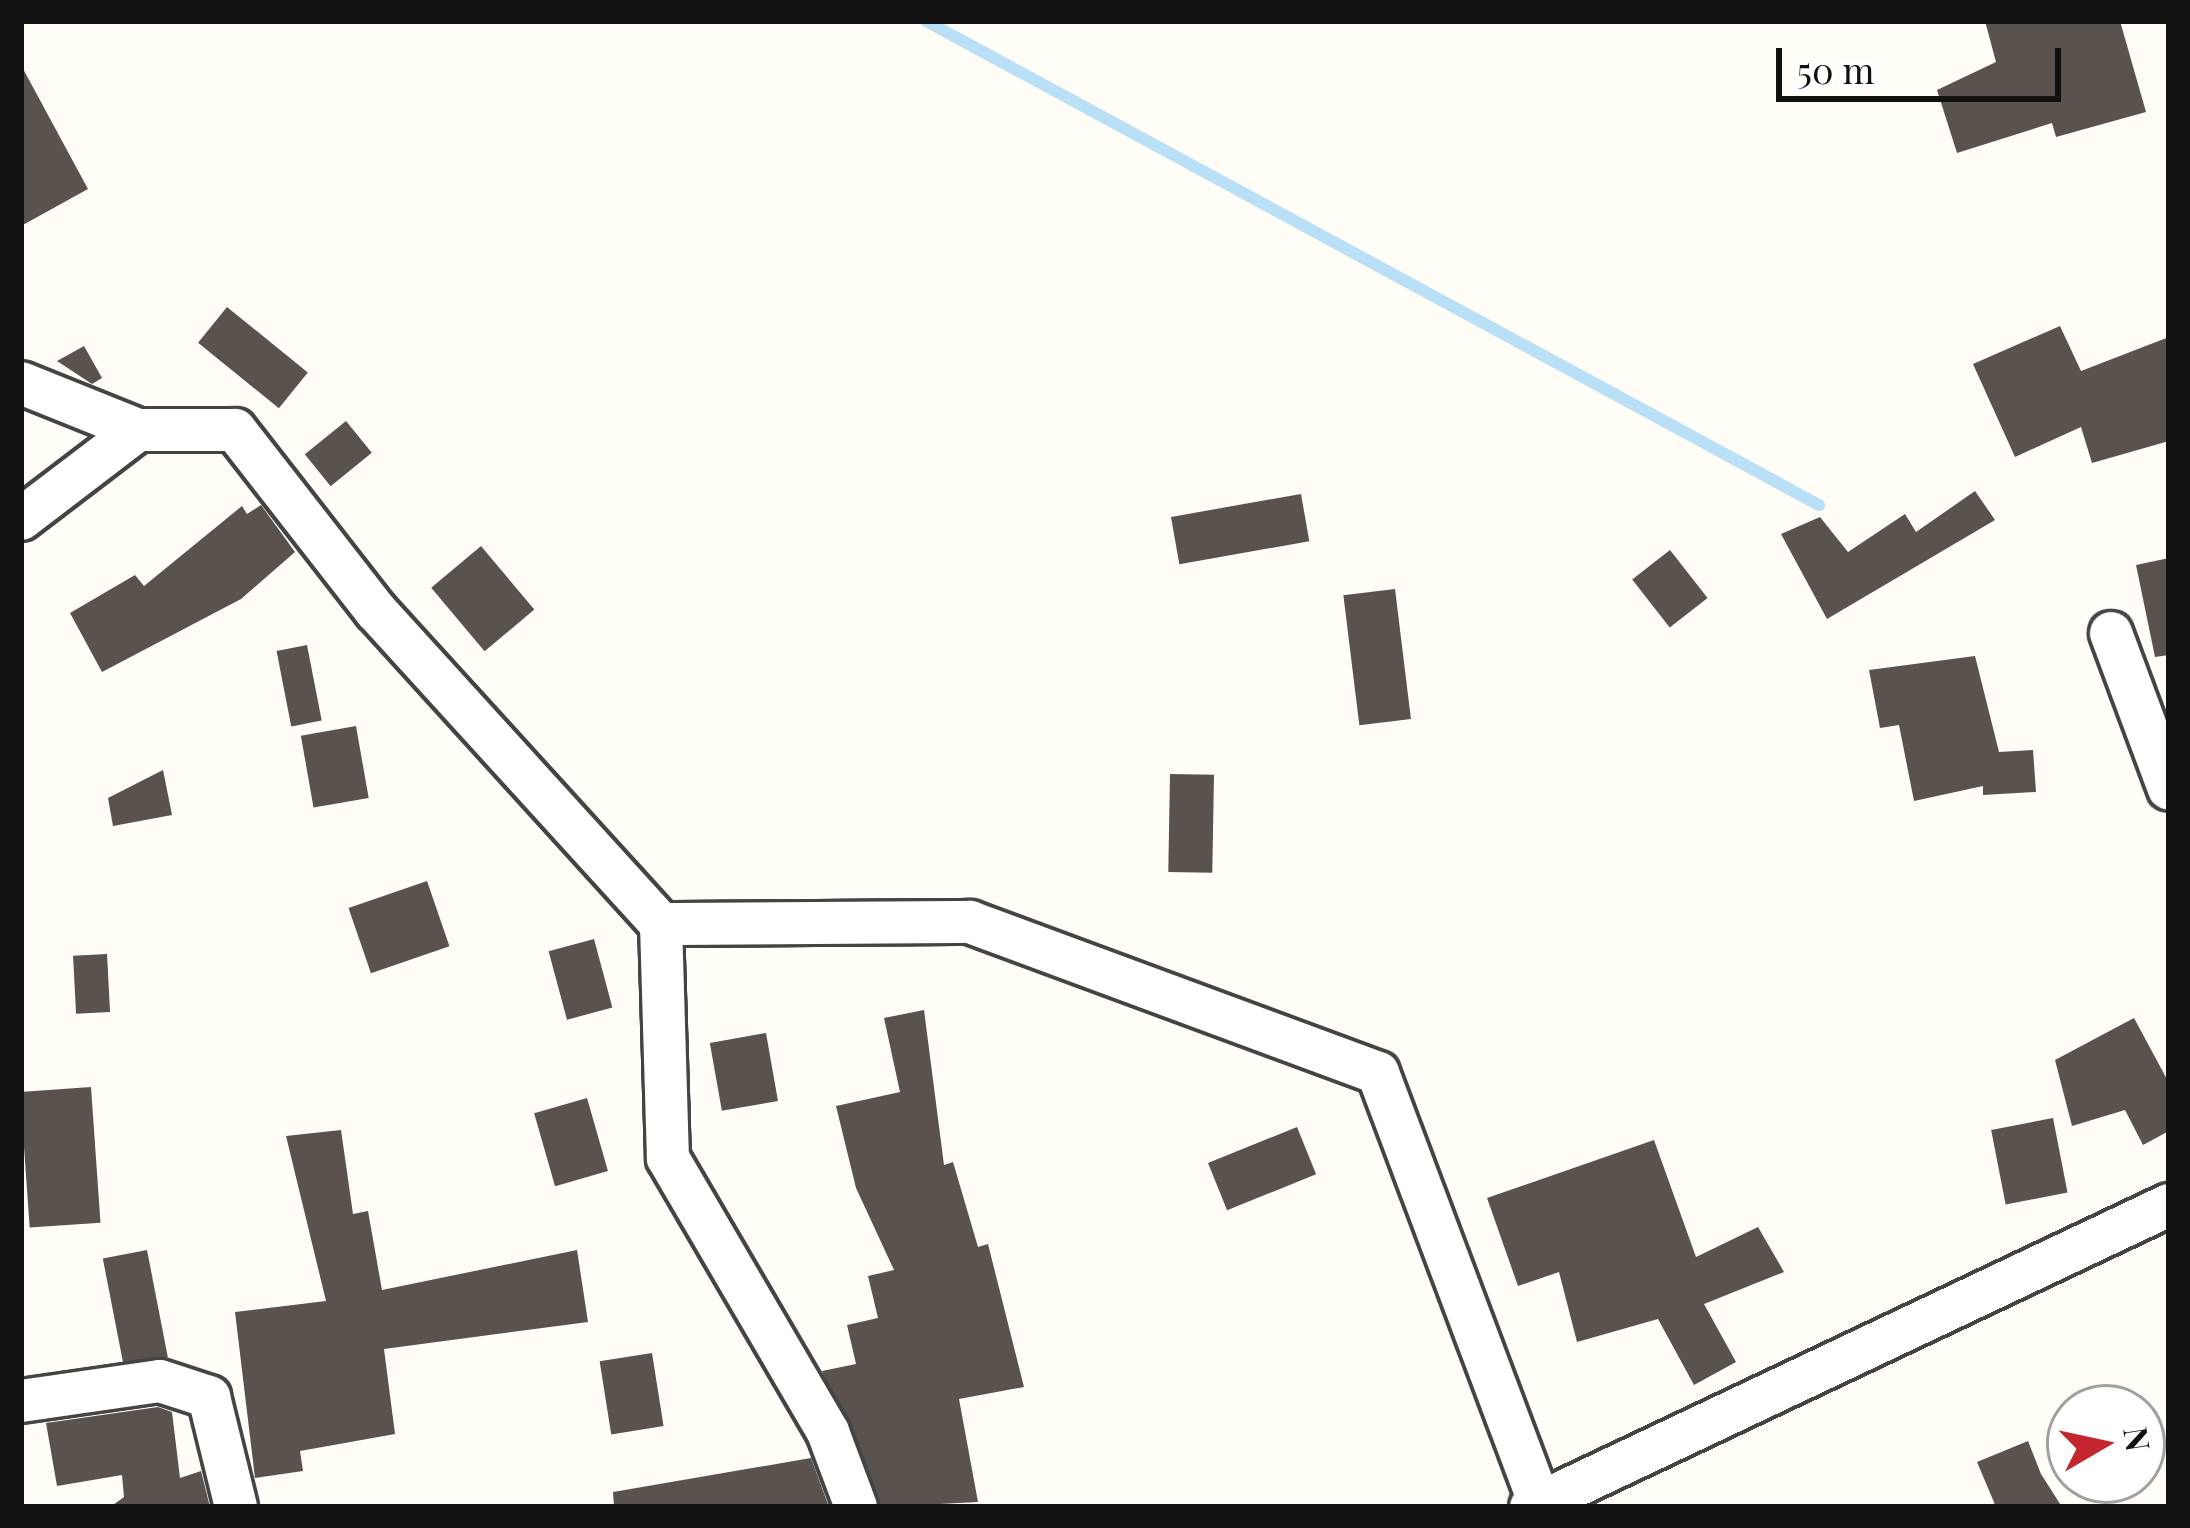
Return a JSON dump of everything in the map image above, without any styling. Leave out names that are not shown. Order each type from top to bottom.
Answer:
[{"type":"street","points":[[21,383],[138,430],[235,430],[376,610],[661,924],[668,1158],[828,1432],[856,1507]]},
{"type":"street","points":[[21,519],[138,430]]},
{"type":"street","points":[[2111,633],[2169,790]]},
{"type":"street","points":[[661,924],[970,922],[1378,1073],[1536,1505],[2164,1216]]},
{"type":"street","points":[[21,1401],[160,1381],[208,1397],[236,1507]]},
{"type":"building","points":[[1985,21],[2120,21],[2146,112],[2056,137],[2052,123],[1957,153],[1937,90],[1996,62]]},
{"type":"building","points":[[21,65],[88,189],[21,226]]},
{"type":"building","points":[[227,307],[308,372],[279,408],[198,343]]},
{"type":"building","points":[[2060,326],[2081,371],[2169,337],[2169,441],[2092,463],[2081,427],[2015,457],[1973,364]]},
{"type":"building","points":[[84,346],[102,378],[92,384],[57,361]]},
{"type":"building","points":[[346,421],[372,453],[331,486],[305,454]]},
{"type":"building","points":[[1975,491],[1995,520],[1827,619],[1781,534],[1820,517],[1848,552],[1905,514],[1916,532]]},
{"type":"building","points":[[1301,494],[1309,541],[1179,564],[1171,517]]},
{"type":"building","points":[[261,505],[295,552],[241,599],[102,672],[70,613],[135,575],[144,586],[242,506],[247,514]]},
{"type":"building","points":[[481,546],[534,610],[485,651],[431,588]]},
{"type":"building","points":[[1670,550],[1708,598],[1670,628],[1632,580]]},
{"type":"building","points":[[2169,558],[2169,655],[2155,657],[2136,565]]},
{"type":"building","points":[[1395,589],[1411,719],[1359,725],[1343,595]]},
{"type":"building","points":[[307,645],[322,721],[291,727],[277,651]]},
{"type":"building","points":[[1975,656],[1999,752],[2033,750],[2036,792],[1983,795],[1983,786],[1914,801],[1899,725],[1880,728],[1869,670]]},
{"type":"building","points":[[356,726],[369,798],[314,808],[301,736]]},
{"type":"building","points":[[163,770],[172,815],[113,826],[108,798]]},
{"type":"building","points":[[1170,774],[1214,775],[1212,873],[1168,872]]},
{"type":"building","points":[[427,881],[449,946],[371,973],[349,908]]},
{"type":"building","points":[[594,939],[612,1008],[567,1020],[549,951]]},
{"type":"building","points":[[107,954],[110,1012],[76,1014],[73,956]]},
{"type":"building","points":[[924,1010],[944,1165],[953,1162],[978,1247],[988,1244],[1024,1387],[959,1399],[978,1502],[881,1507],[822,1371],[856,1364],[847,1325],[878,1318],[868,1276],[894,1270],[856,1188],[836,1106],[900,1092],[884,1018]]},
{"type":"building","points":[[2134,1018],[2169,1083],[2169,1131],[2143,1145],[2125,1110],[2072,1126],[2055,1060]]},
{"type":"building","points":[[766,1033],[778,1101],[722,1111],[710,1043]]},
{"type":"building","points":[[91,1087],[100,1223],[30,1228],[21,1092]]},
{"type":"building","points":[[587,1098],[608,1171],[555,1186],[534,1113]]},
{"type":"building","points":[[2053,1118],[2068,1193],[2006,1205],[1991,1130]]},
{"type":"building","points":[[1297,1127],[1316,1174],[1227,1210],[1208,1163]]},
{"type":"building","points":[[341,1130],[353,1214],[368,1211],[382,1290],[577,1250],[588,1322],[384,1349],[395,1434],[300,1451],[303,1471],[255,1478],[235,1312],[326,1301],[286,1136]]},
{"type":"building","points":[[1654,1140],[1696,1257],[1758,1227],[1784,1272],[1704,1304],[1736,1362],[1694,1385],[1658,1319],[1577,1342],[1559,1272],[1518,1286],[1487,1198]]},
{"type":"building","points":[[147,1250],[168,1357],[124,1366],[103,1259]]},
{"type":"building","points":[[652,1353],[664,1426],[611,1434],[600,1361]]},
{"type":"building","points":[[158,1407],[172,1412],[180,1478],[201,1471],[210,1507],[110,1507],[124,1497],[122,1475],[57,1486],[46,1423]]},
{"type":"building","points":[[2028,1441],[2046,1482],[2046,1504],[2062,1507],[1996,1507],[1977,1462]]},
{"type":"building","points":[[811,1458],[829,1507],[614,1507],[613,1492]]},
{"type":"waterway","points":[[926,21],[1819,505]]}]
